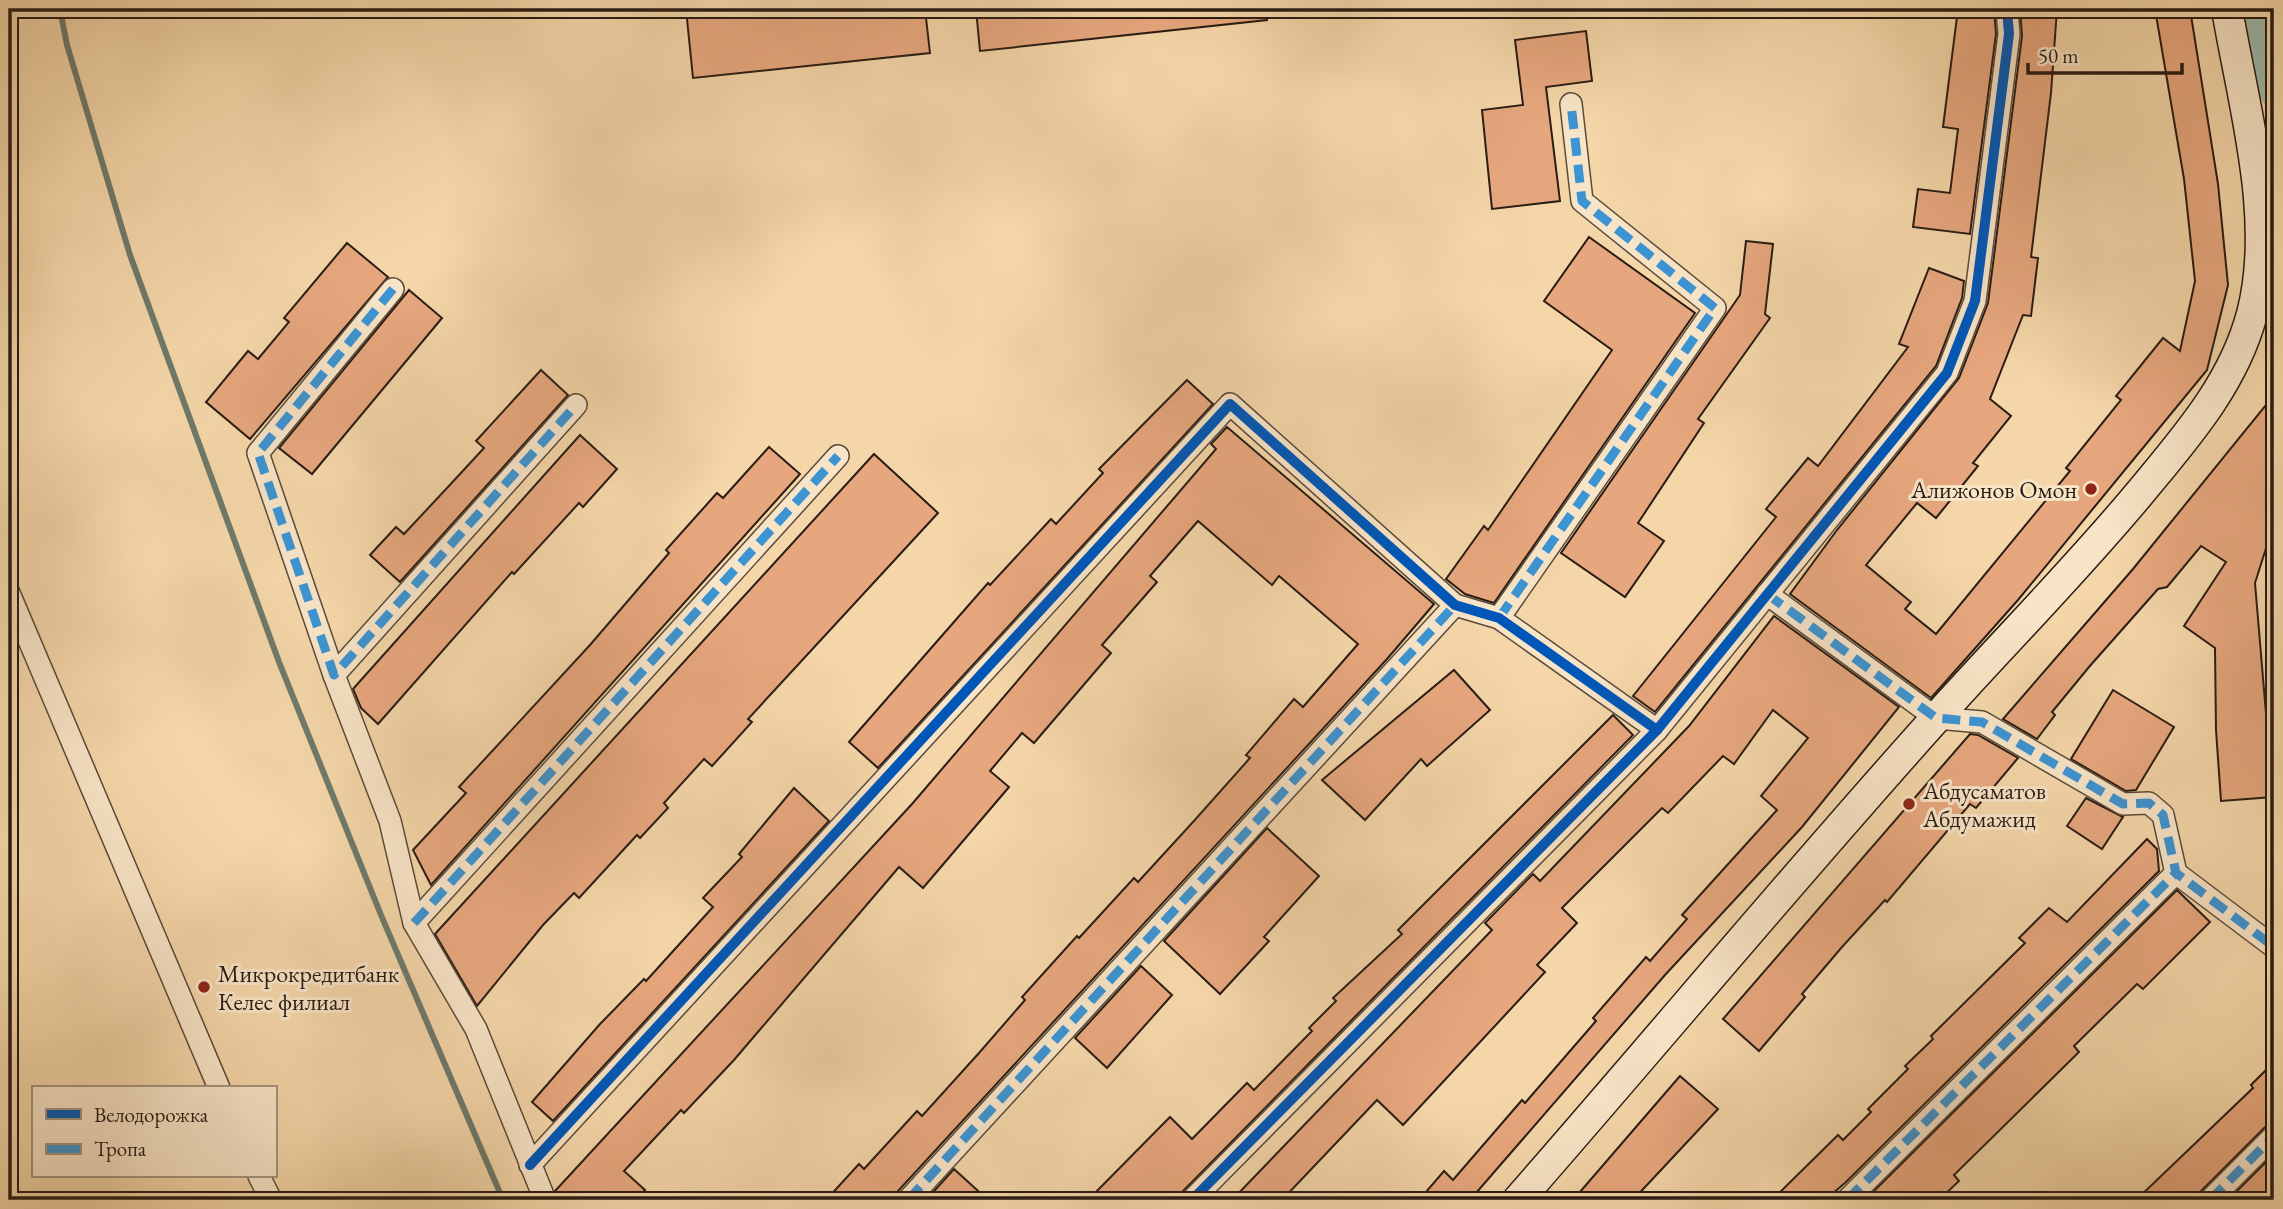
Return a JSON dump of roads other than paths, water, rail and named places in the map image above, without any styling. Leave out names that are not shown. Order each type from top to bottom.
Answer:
[{"type":"main road","points":[[1518,1200],[1936,718],[2115,523],[2214,399],[2239,351],[2267,284],[2261,254],[2256,176],[2227,9]]},
{"type":"street","points":[[1192,1200],[1657,730],[1947,373],[1975,301],[2009,34],[2007,9]]},
{"type":"street","points":[[1499,618],[1715,308],[1583,201],[1571,104]]},
{"type":"street","points":[[393,289],[258,453],[334,676],[390,821],[414,923],[476,1029],[545,1200]]},
{"type":"street","points":[[530,1165],[1230,404],[1455,605],[1499,618],[1657,730]]},
{"type":"street","points":[[334,676],[576,405]]},
{"type":"street","points":[[414,923],[838,456]]},
{"type":"street","points":[[9,593],[218,1086]]},
{"type":"street","points":[[1768,594],[1936,718],[1982,722],[2123,804],[2149,803],[2163,815],[2176,873],[2274,947]]},
{"type":"street","points":[[908,1200],[1455,605]]},
{"type":"street","points":[[1847,1200],[2176,873]]},
{"type":"street","points":[[2210,1200],[2274,1136]]},
{"type":"street","points":[[260,1178],[271,1200]]},
{"type":"waterway","points":[[60,9],[67,45],[130,255],[279,662],[381,915],[503,1200]]},
{"type":"waterway","points":[[2253,9],[2264,84],[2274,99]]},
{"type":"place","name":"Алижонов Омон","points":[[2091,489]]},
{"type":"place","name":"Абдусаматов Абдумажид","points":[[1909,804]]},
{"type":"place","name":"Микрокредитбанк Келес филиал","points":[[204,987]]}]
